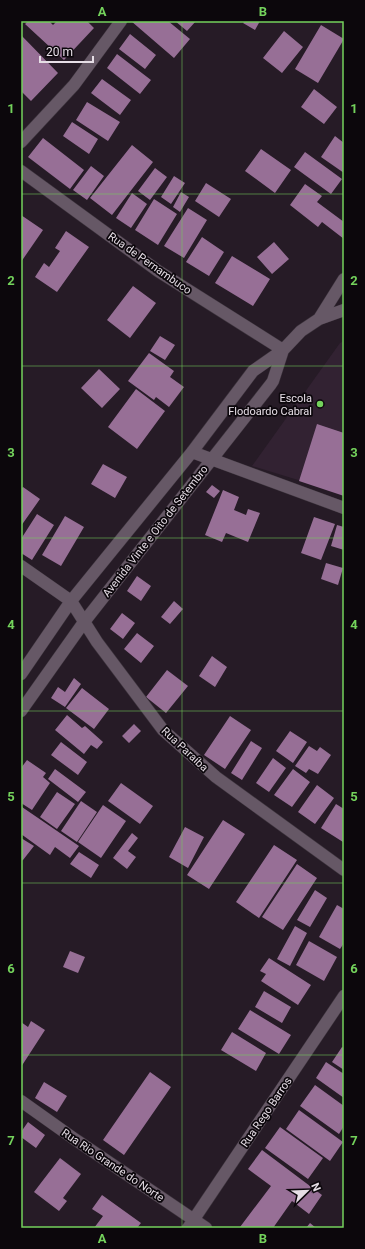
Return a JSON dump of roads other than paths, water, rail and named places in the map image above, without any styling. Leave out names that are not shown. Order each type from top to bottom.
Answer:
[{"type":"street","points":[[21,142],[74,85],[121,21]]},
{"type":"street","name":"Rua de Pernambuco","points":[[21,171],[158,271],[283,350]]},
{"type":"street","name":"Avenida Vinte e Oito de Setembro","points":[[21,674],[71,601],[192,452],[253,371],[283,350],[301,331],[319,319],[344,279]]},
{"type":"street","points":[[319,319],[344,310]]},
{"type":"street","name":"Avenida Vinte e Oito de Setembro","points":[[21,711],[84,622],[273,381],[283,350]]},
{"type":"street","points":[[192,452],[344,508]]},
{"type":"street","name":"Rua Paraíba","points":[[21,566],[71,601],[84,622],[164,730],[216,777],[344,870]]},
{"type":"street","name":"Rua Rego Barros","points":[[191,1224],[344,996]]},
{"type":"street","name":"Rua Rio Grande do Norte","points":[[21,1101],[191,1224],[206,1228]]},
{"type":"place","name":"Escola Flodoardo Cabral","points":[[320,404]]}]
